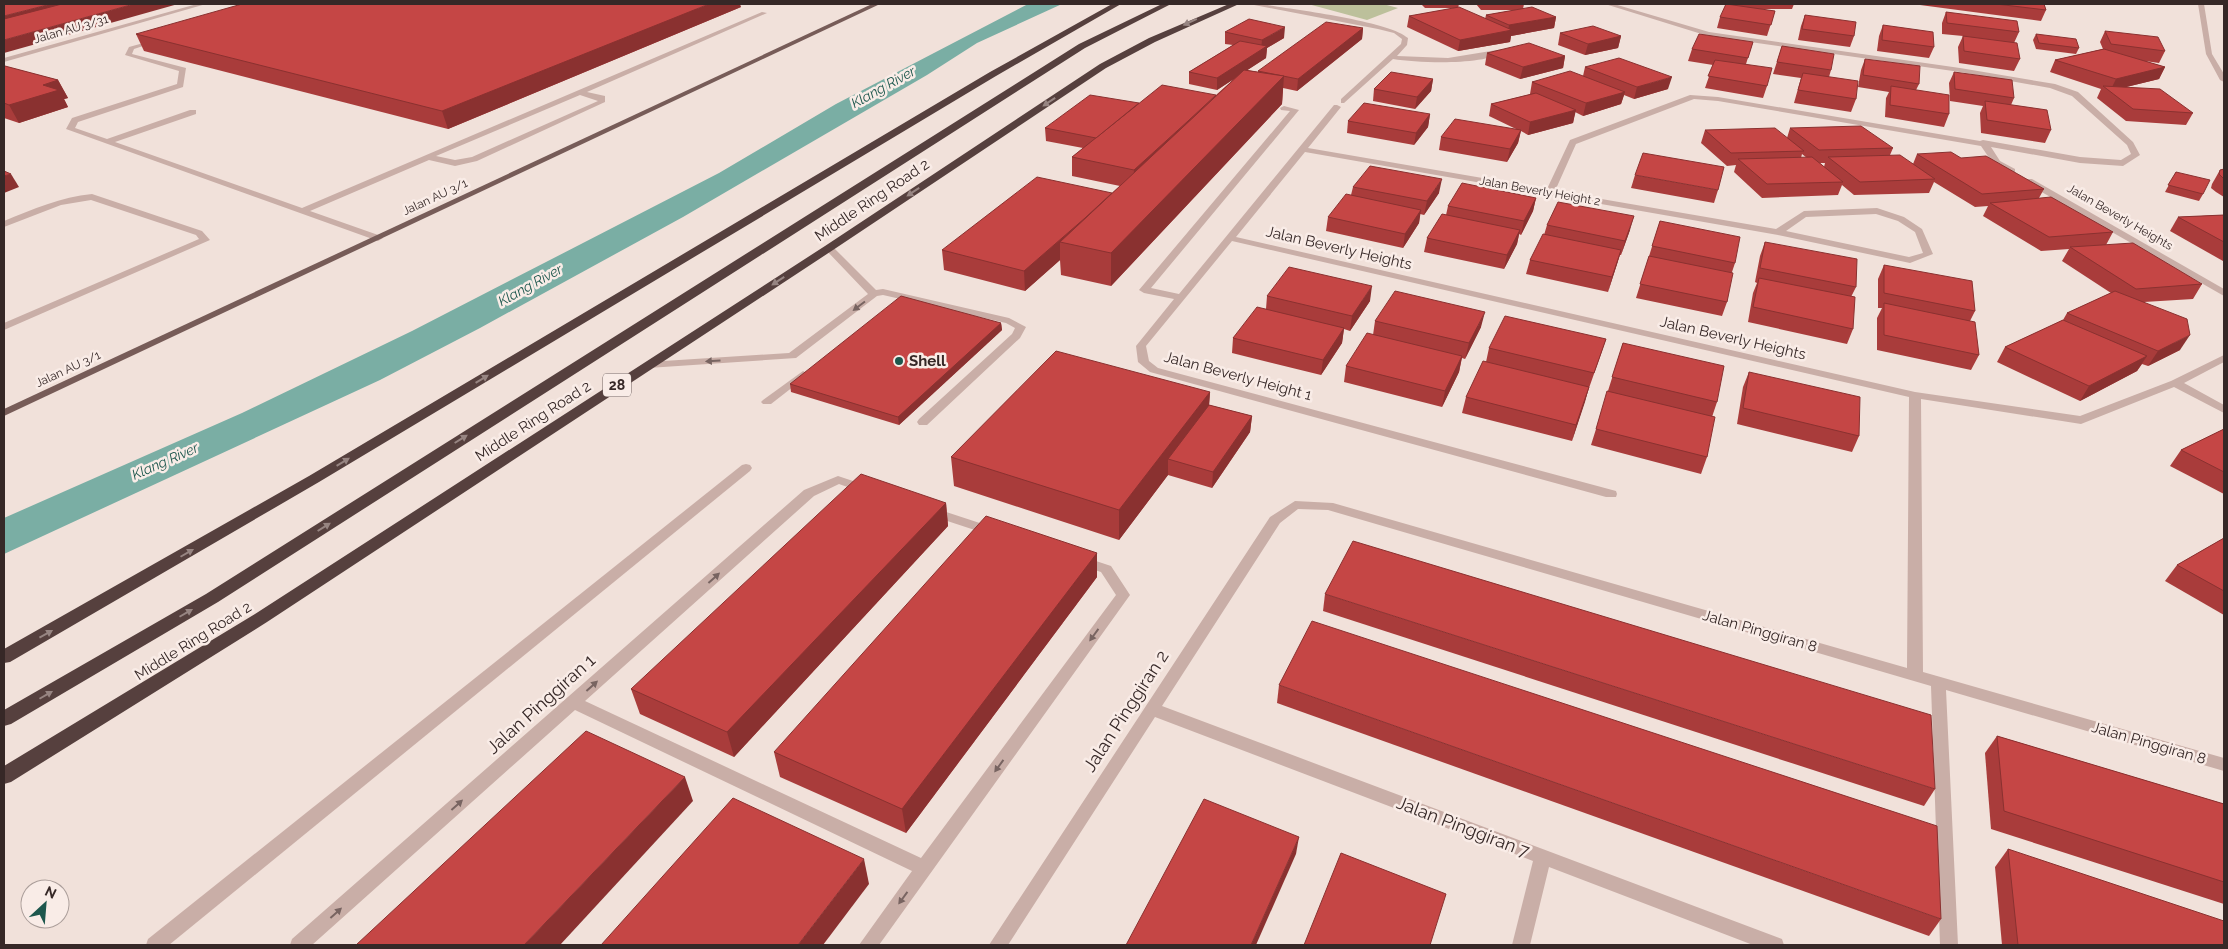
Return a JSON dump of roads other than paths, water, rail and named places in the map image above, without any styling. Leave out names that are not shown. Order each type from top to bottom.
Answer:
[{"type":"highway","points":[[4,658],[314,479],[993,74],[1117,4]]},
{"type":"highway","name":"Middle Ring Road 2","points":[[4,719],[212,598],[1074,51],[1167,4]]},
{"type":"highway","name":"Middle Ring Road 2","points":[[4,776],[261,618],[829,248],[1103,66],[1152,40],[1235,4]]},
{"type":"main road","name":"Jalan AU 3/1","points":[[4,413],[877,4]]},
{"type":"street","name":"Jalan AU 3/31","points":[[4,60],[203,4]]},
{"type":"street","name":"Jalan Beverly Height 1","points":[[1252,4],[1396,32],[1405,38],[1404,45],[1340,104],[1229,238],[1142,346],[1144,362],[1154,370],[1611,494]]},
{"type":"street","points":[[1550,193],[1574,142],[1692,98],[1718,99],[1983,142],[2080,160],[2123,163],[2136,155],[2130,144],[2075,94],[2052,86],[1979,73],[1708,34],[1608,4]]},
{"type":"street","points":[[2201,4],[2209,54],[2224,80]]},
{"type":"street","points":[[302,211],[764,13]]},
{"type":"street","points":[[168,37],[131,48],[128,55],[183,70],[180,85],[75,120],[70,129],[378,238]]},
{"type":"street","points":[[1392,56],[1416,61],[1449,62],[1508,50]]},
{"type":"street","points":[[428,157],[455,163],[474,159],[602,102],[602,98],[579,92]]},
{"type":"street","points":[[1181,298],[1144,290],[1294,110],[1284,108]]},
{"type":"street","points":[[107,142],[193,112]]},
{"type":"street","name":"Jalan Beverly Heights","points":[[1983,142],[1997,163],[2224,293]]},
{"type":"street","name":"Jalan Beverly Height 2","points":[[1302,149],[1778,232],[1910,260],[1928,254],[1919,230],[1901,219],[1877,211],[1804,214],[1778,232]]},
{"type":"street","points":[[4,224],[60,202],[92,197],[199,233],[205,240],[4,327]]},
{"type":"street","name":"Jalan Beverly Heights","points":[[1229,238],[1915,396],[2081,420],[2176,383],[2224,358]]},
{"type":"street","points":[[829,248],[874,294]]},
{"type":"street","points":[[648,365],[792,356],[874,294],[883,292],[896,300],[1009,321],[1021,327],[1016,336],[923,422]]},
{"type":"street","points":[[768,402],[814,365]]},
{"type":"street","points":[[2176,383],[2224,410]]},
{"type":"street","points":[[1915,396],[1915,675]]},
{"type":"street","points":[[155,945],[746,468]]},
{"type":"street","name":"Jalan Pinggiran 1","points":[[299,945],[809,493],[838,480],[884,495]]},
{"type":"street","name":"Jalan Pinggiran 8","points":[[1295,505],[1328,506],[2224,765]]},
{"type":"street","name":"Jalan Pinggiran 2","points":[[998,945],[1275,520],[1295,505]]},
{"type":"street","points":[[921,508],[1004,536]]},
{"type":"street","points":[[868,945],[1123,595],[1106,569],[1069,557]]},
{"type":"street","points":[[1938,682],[1949,945]]},
{"type":"street","points":[[573,702],[924,868]]},
{"type":"street","name":"Jalan Pinggiran 7","points":[[1152,709],[1775,945]]},
{"type":"street","points":[[1521,945],[1543,858]]},
{"type":"water","name":"Klang River","points":[[1028,4],[1062,4],[977,43],[927,75],[683,217],[480,328],[380,380],[4,554],[4,518],[242,413],[412,331],[719,173],[836,104]]},
{"type":"place","name":"Shell","points":[[899,361]]}]
